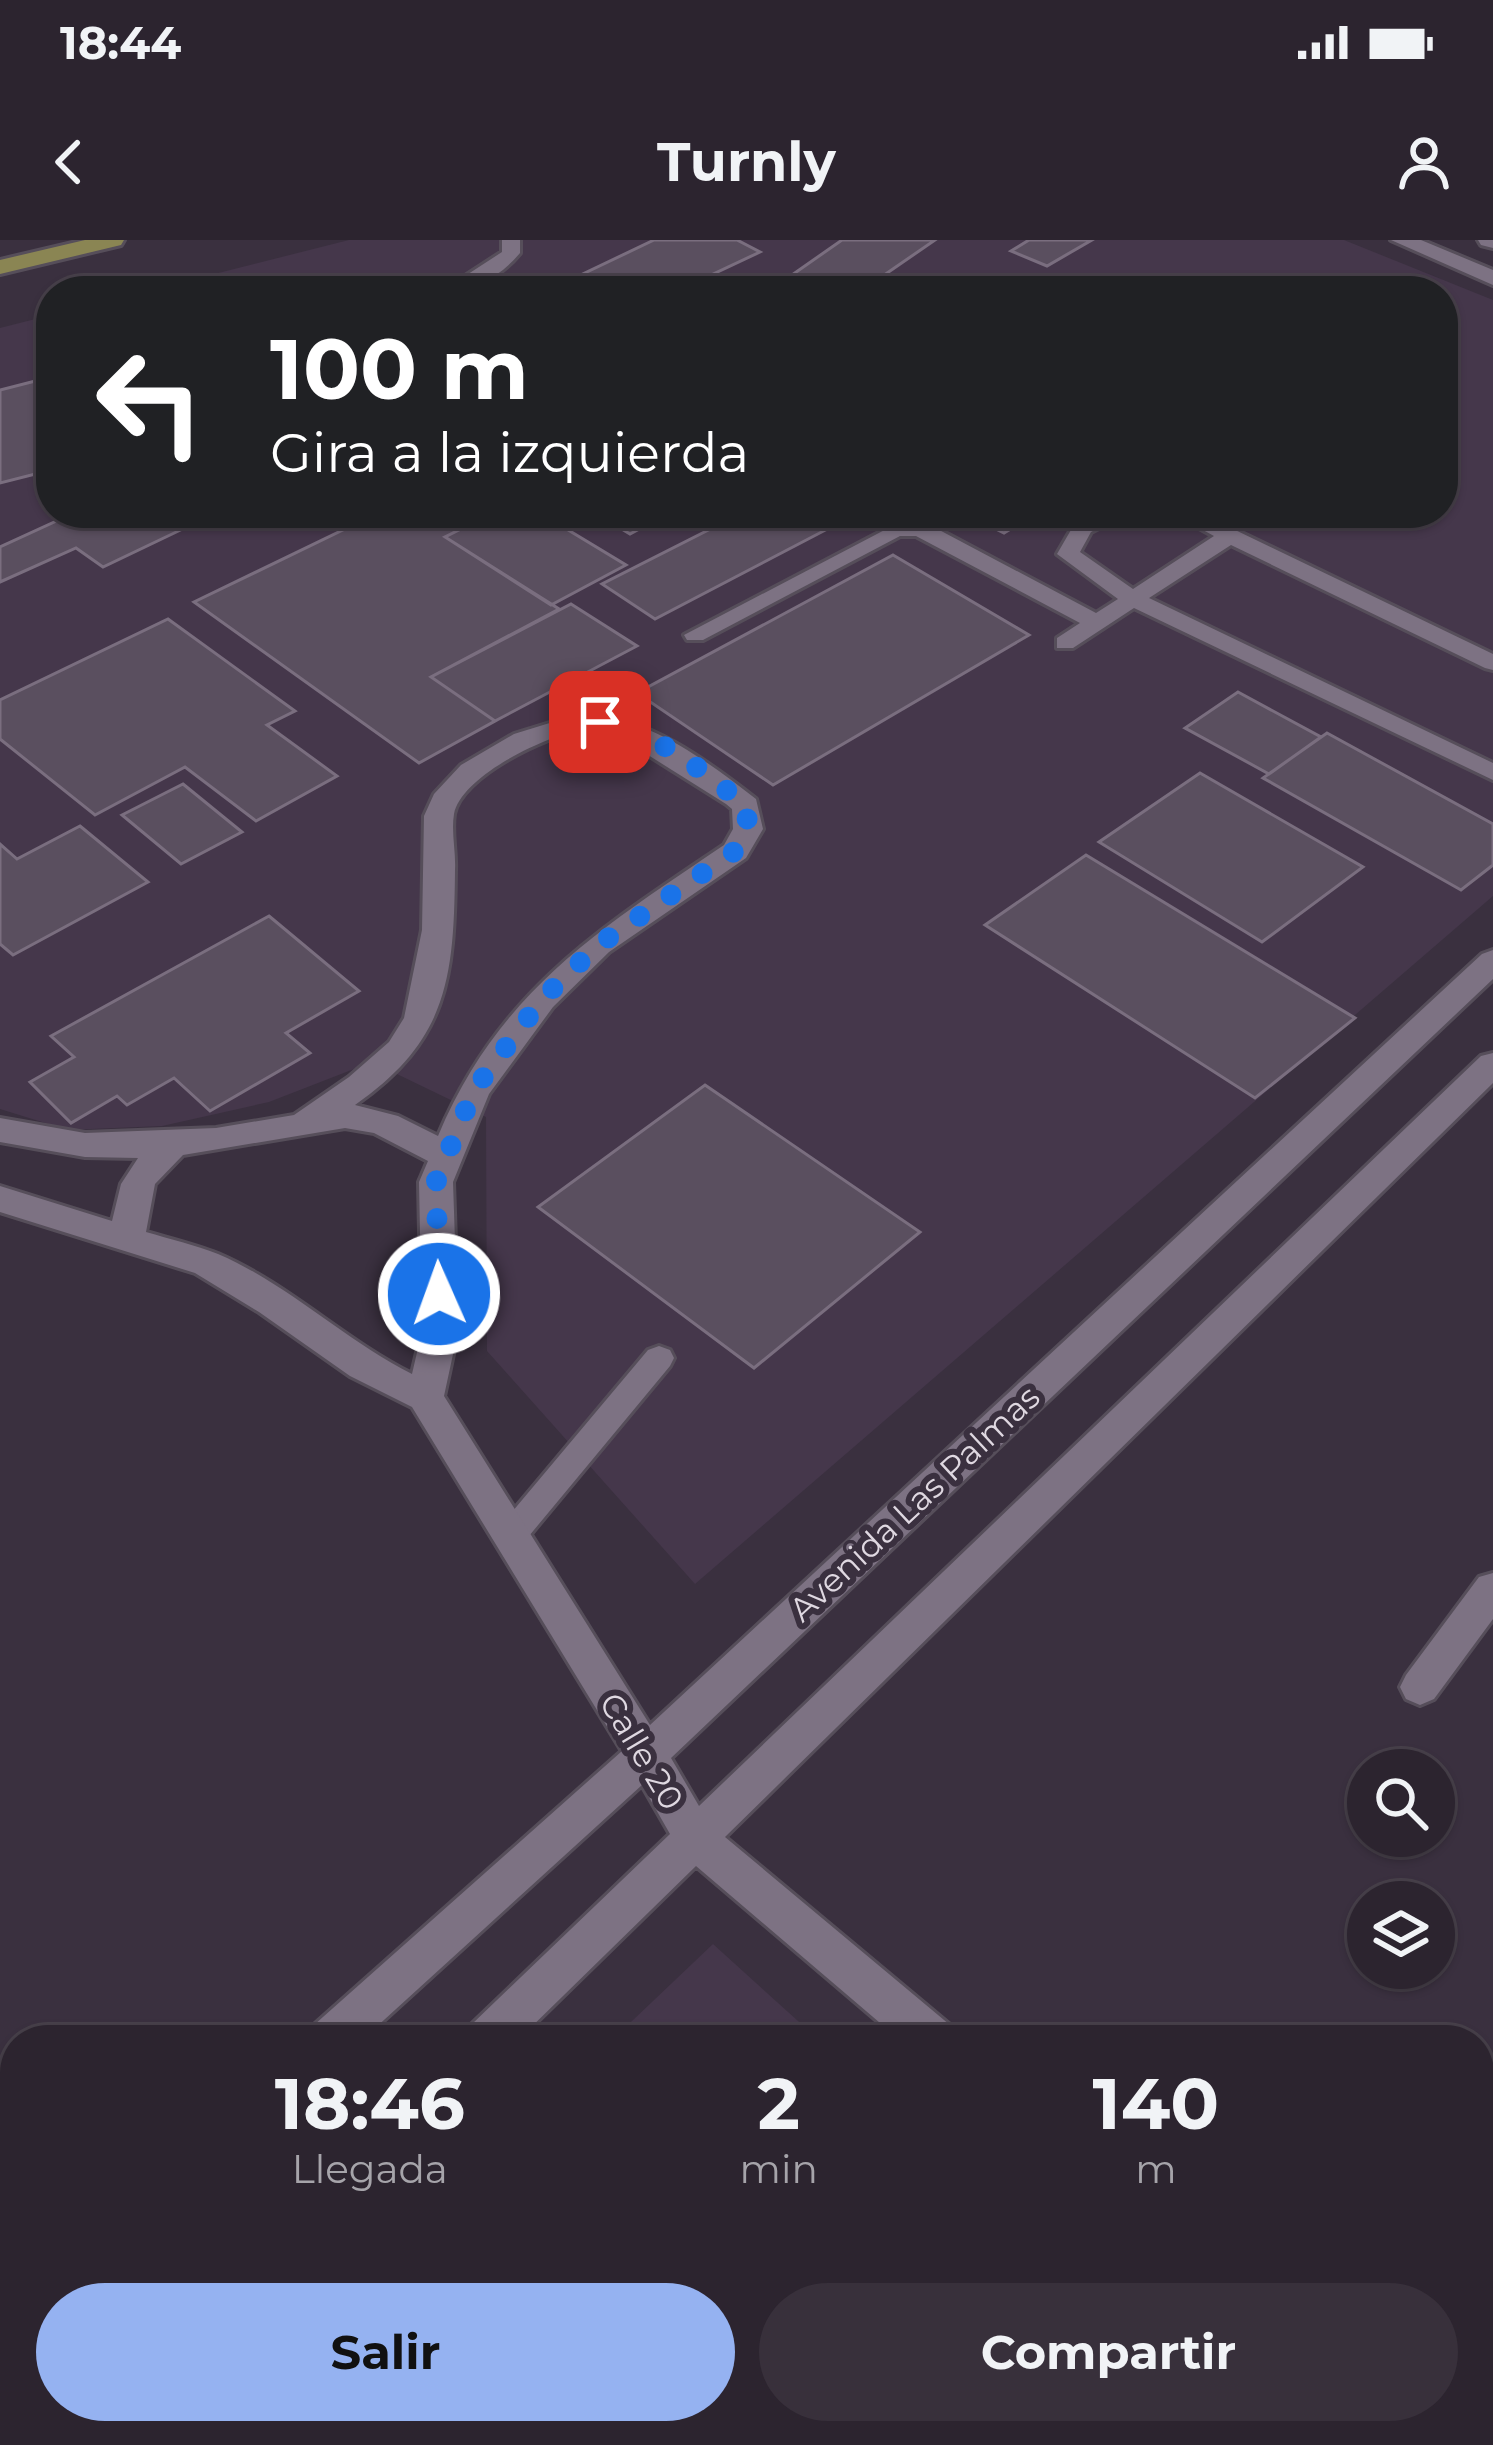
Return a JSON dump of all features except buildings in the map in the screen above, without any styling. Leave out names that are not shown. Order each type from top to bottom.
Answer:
[{"type":"main road","points":[[0,267],[113,240]]},
{"type":"street","points":[[1402,240],[1493,278]]},
{"type":"street","points":[[0,1199],[207,1264],[272,1302],[363,1366],[425,1397],[440,1330],[436,1182],[474,1090],[542,999],[598,945],[735,851],[748,829],[746,806],[708,774],[620,724],[578,722],[538,732],[463,775],[451,788],[439,816],[435,946],[419,1022],[382,1068],[302,1126]]},
{"type":"street","name":"Avenida Las Palmas","points":[[347,2025],[645,1756],[1493,961]]},
{"type":"street","points":[[503,2025],[1493,1064]]},
{"type":"street","points":[[0,1130],[36,1141],[93,1147],[175,1144],[345,1116],[393,1123],[446,1157]]},
{"type":"street","points":[[128,1238],[130,1206],[140,1180],[150,1162],[175,1144]]},
{"type":"street","name":"Calle 20","points":[[425,1397],[476,1484],[513,1533],[697,1840],[916,2025]]},
{"type":"street","points":[[1420,1687],[1493,1589]]},
{"type":"lane","points":[[480,276],[511,253],[511,240]]},
{"type":"lane","points":[[1083,528],[1068,554],[1135,600],[1493,772]]},
{"type":"lane","points":[[1219,528],[1493,663]]},
{"type":"lane","points":[[695,635],[896,530],[920,530],[1097,623]]},
{"type":"lane","points":[[1065,643],[1233,534]]},
{"type":"lane","points":[[513,1533],[659,1358]]},
{"type":"shaded area","points":[[349,240],[1344,240],[1433,276],[206,276]]},
{"type":"shaded area","points":[[1458,286],[1493,300],[1493,896],[695,1584],[487,1351],[486,1117],[372,1062],[269,1102],[162,1126],[68,1130],[0,1109],[0,328],[36,319],[36,528],[1458,528]]},
{"type":"shaded area","points":[[713,1944],[802,2025],[628,2025]]},
{"type":"route","points":[[439,1294],[436,1182],[474,1090],[542,999],[598,945],[735,851],[748,829],[746,806],[708,774],[620,724],[600,722]]}]
